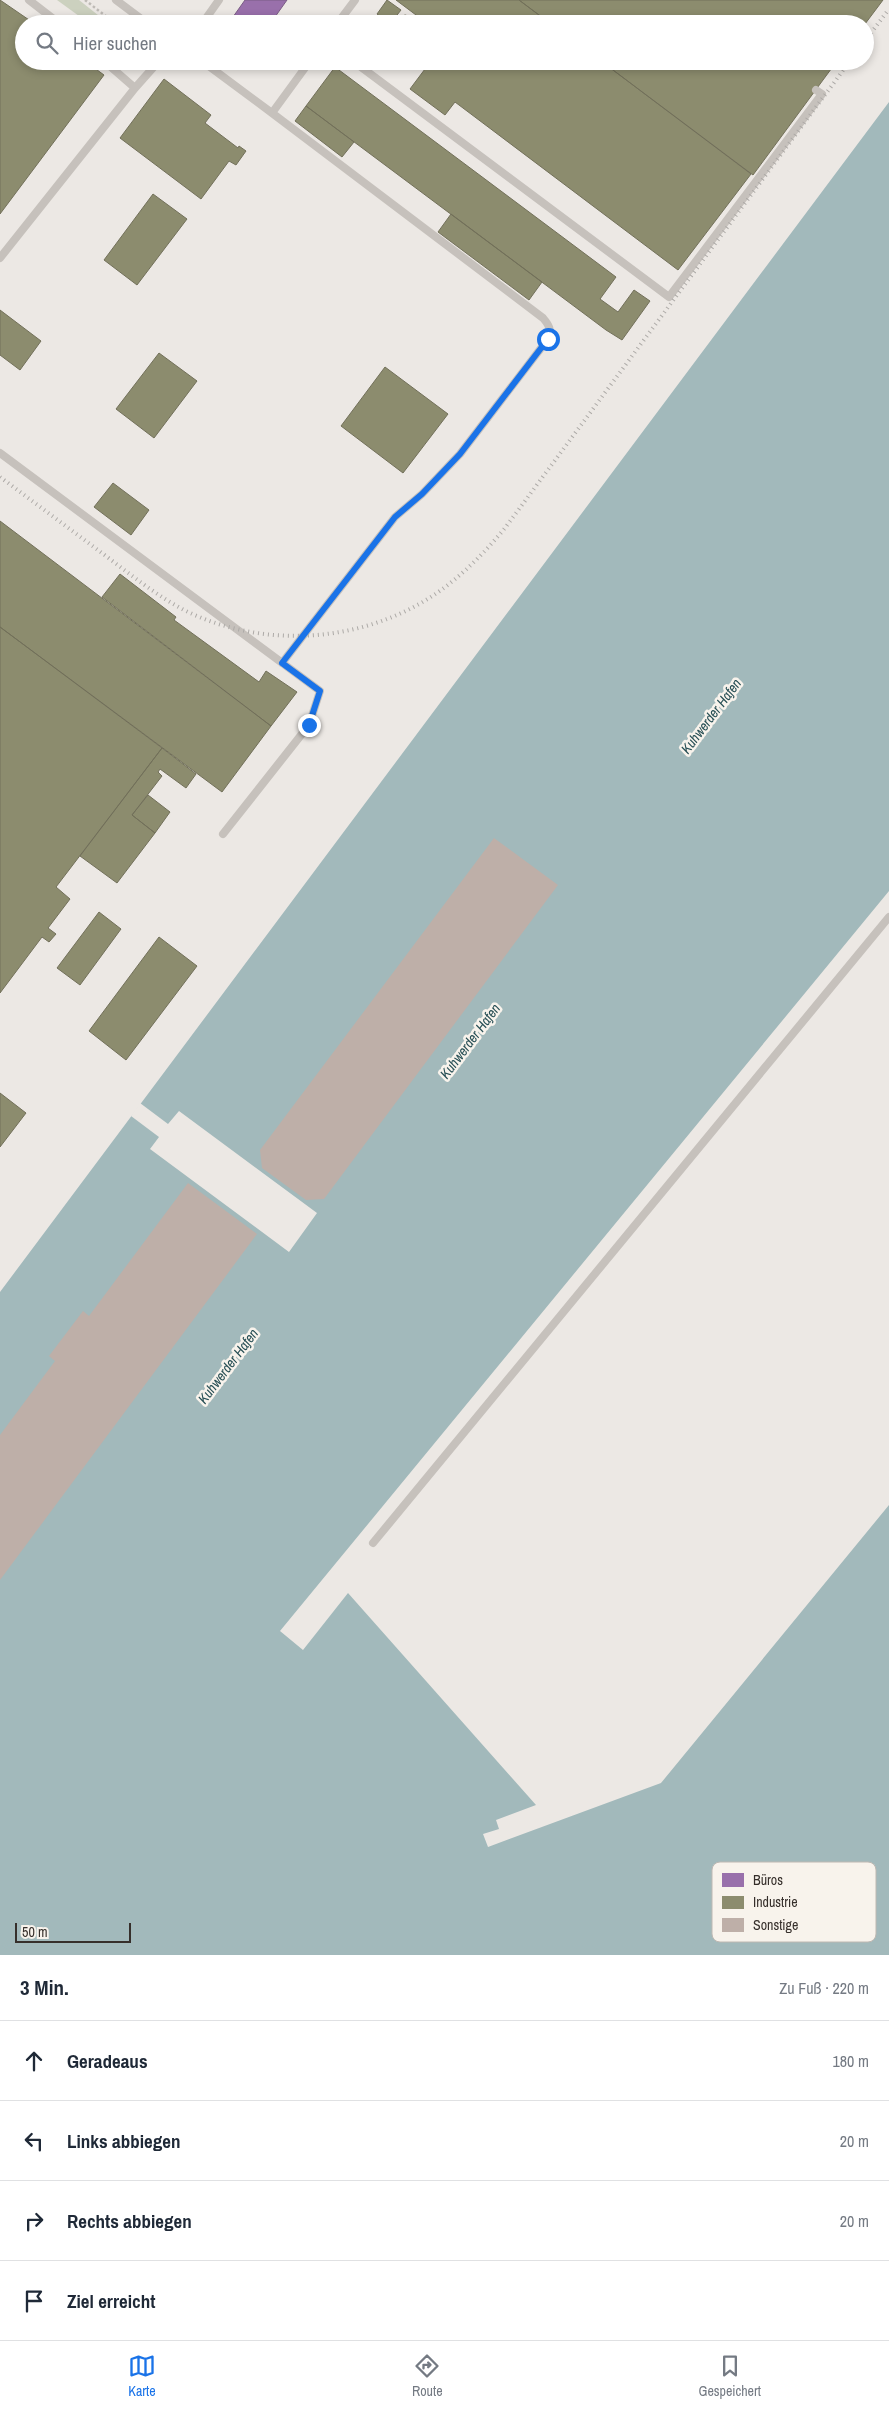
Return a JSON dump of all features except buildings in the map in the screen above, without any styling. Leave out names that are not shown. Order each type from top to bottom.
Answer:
[{"type":"lane","points":[[29,0],[48,15]]},
{"type":"lane","points":[[116,0],[136,15]]},
{"type":"lane","points":[[208,15],[219,0]]},
{"type":"lane","points":[[344,15],[355,0]]},
{"type":"lane","points":[[114,70],[135,88]]},
{"type":"lane","points":[[0,258],[151,70]]},
{"type":"lane","points":[[214,70],[543,318],[549,324],[550,332],[548,339],[460,454],[422,494],[395,517],[282,663]]},
{"type":"lane","points":[[272,113],[303,70]]},
{"type":"lane","points":[[365,70],[669,297],[822,94],[816,90]]},
{"type":"lane","points":[[0,453],[320,691],[309,725],[223,834]]},
{"type":"lane","points":[[373,1543],[889,917]]},
{"type":"path","points":[[85,0],[104,15]]},
{"type":"green space","points":[[57,0],[79,0],[98,15],[78,15]]},
{"type":"water","name":"Kuhwerder Hafen","points":[[889,102],[889,891],[280,1631],[303,1650],[348,1593],[536,1805],[496,1820],[499,1829],[483,1834],[488,1847],[661,1783],[889,1505],[889,1955],[0,1955],[0,1292]]},
{"type":"pier","points":[[140,1103],[168,1124],[179,1111],[317,1213],[289,1252],[150,1149],[159,1137],[131,1116]]},
{"type":"railway","points":[[874,29],[889,9]]},
{"type":"railway","points":[[0,477],[154,591],[184,610],[212,622],[242,630],[273,635],[303,636],[334,633],[364,627],[393,617],[421,603],[445,587],[466,569],[505,528],[843,70]]},
{"type":"route","points":[[309,725],[320,691],[282,663],[395,517],[422,494],[460,454],[548,339]]}]
